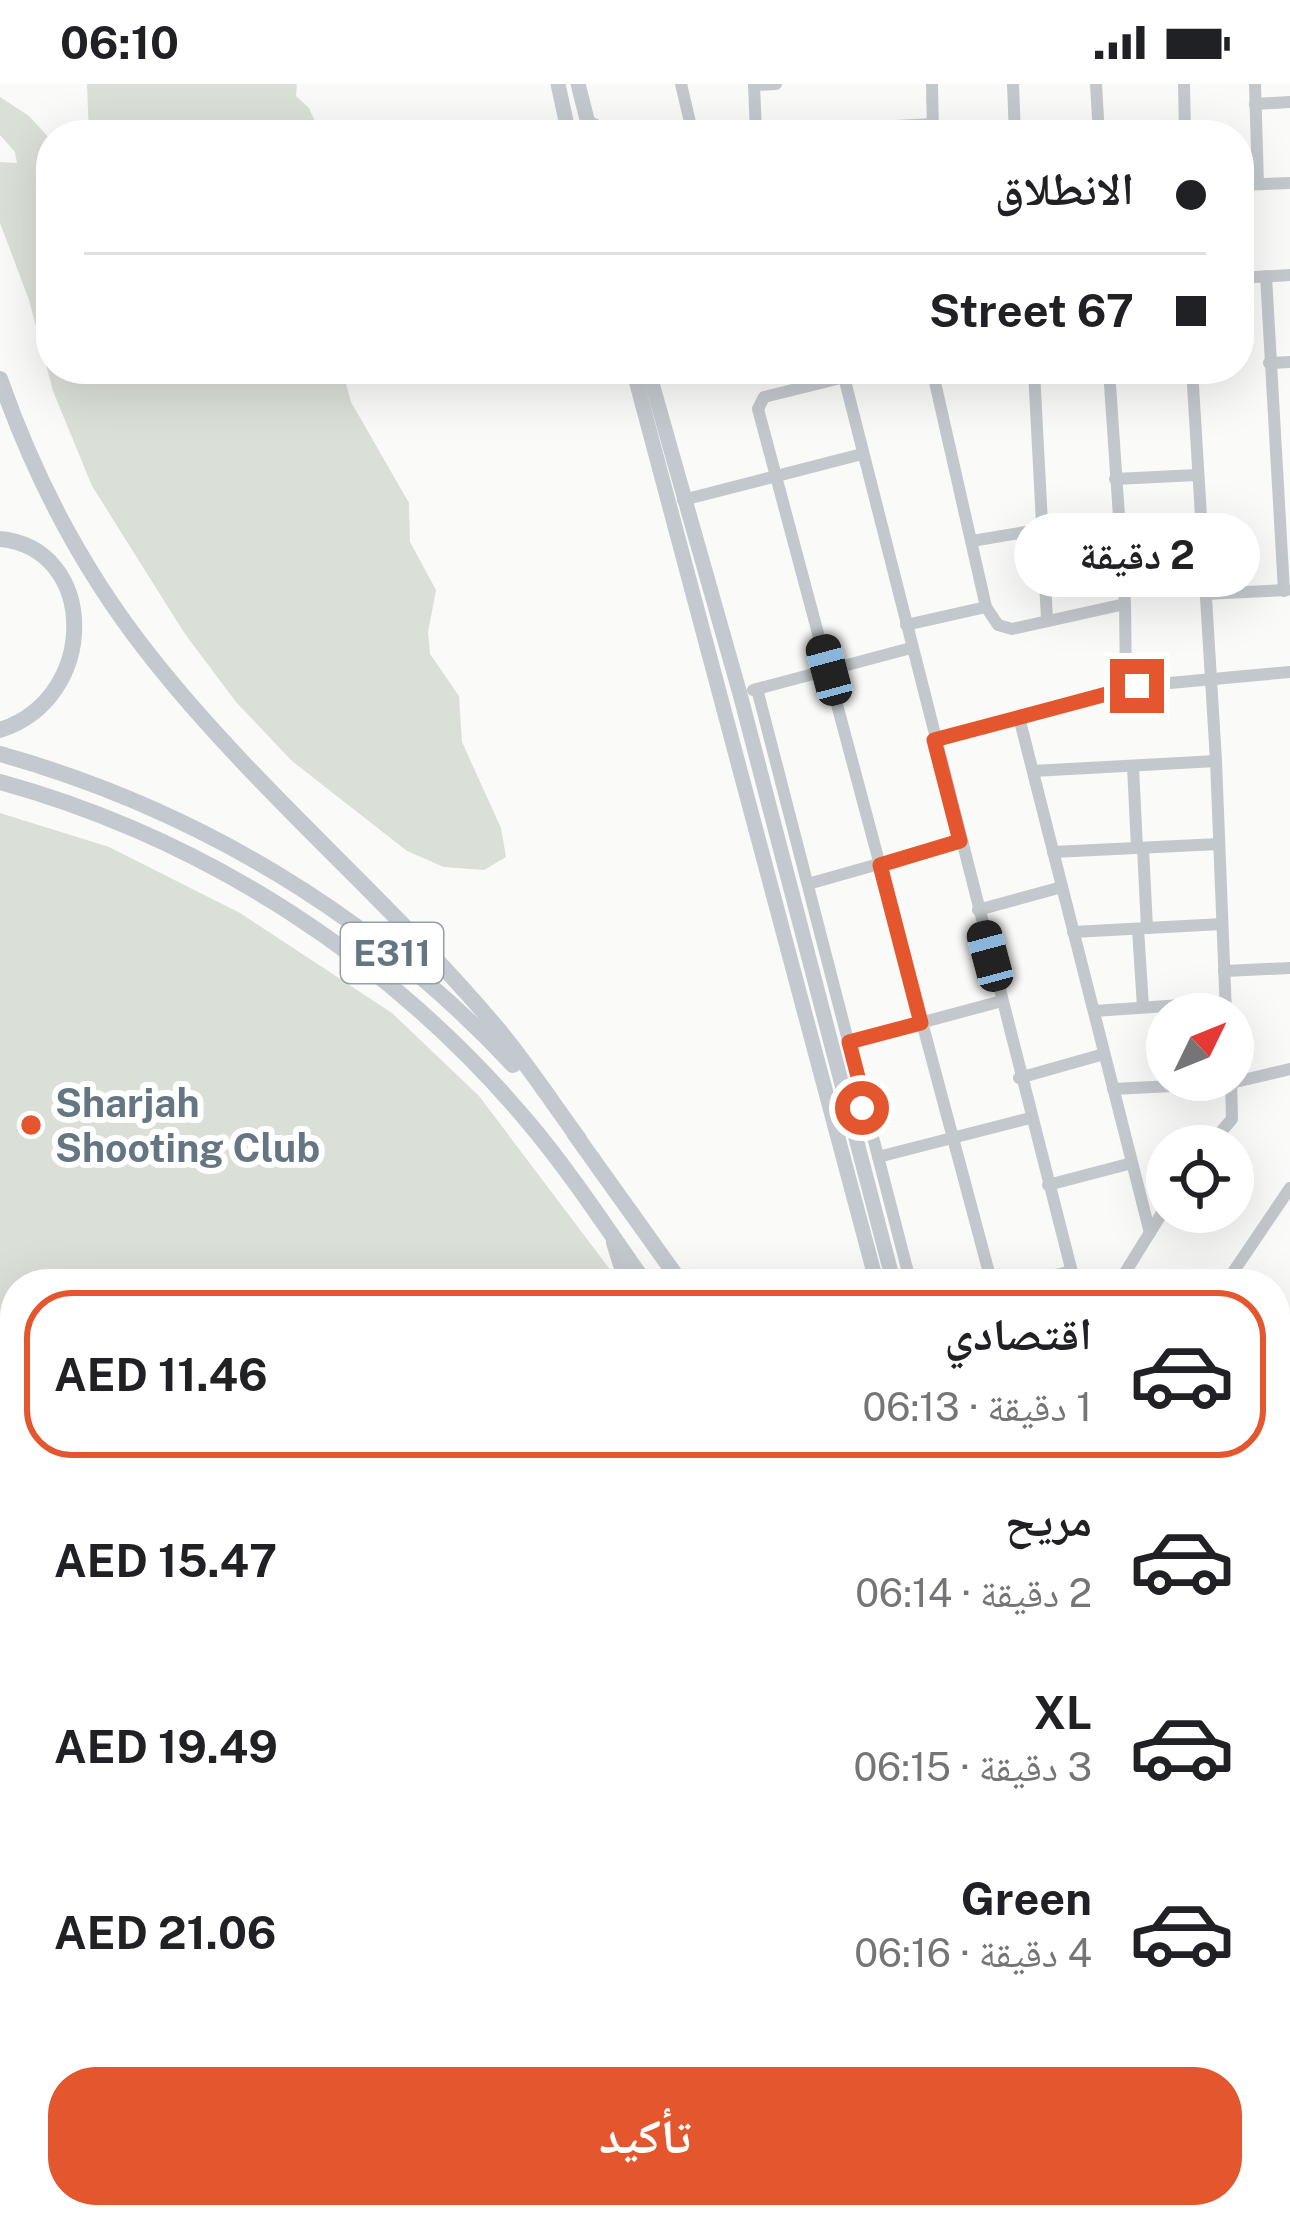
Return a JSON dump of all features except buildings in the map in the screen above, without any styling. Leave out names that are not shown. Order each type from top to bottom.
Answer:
[{"type":"highway","points":[[0,379],[68,532],[149,656],[479,1008],[579,1138]]},
{"type":"highway","points":[[0,539],[25,544],[44,557],[65,589],[74,626],[70,664],[58,688],[28,718],[0,730]]},
{"type":"highway","name":"E311","points":[[0,754],[82,780],[174,818],[314,896],[440,993],[498,1048],[579,1138],[671,1269]]},
{"type":"highway","name":"E311","points":[[0,782],[173,847],[316,929],[382,979],[502,1093],[555,1156],[635,1269]]},
{"type":"highway","points":[[0,792],[58,800]]},
{"type":"main road","points":[[558,84],[566,120]]},
{"type":"main road","points":[[578,84],[588,120]]},
{"type":"main road","points":[[637,384],[873,1269]]},
{"type":"main road","points":[[652,384],[740,694],[890,1269]]},
{"type":"main road","points":[[847,1106],[864,1102]]},
{"type":"street","points":[[681,84],[689,120]]},
{"type":"street","points":[[755,120],[754,85],[776,84]]},
{"type":"street","points":[[933,120],[932,84],[949,84]]},
{"type":"street","points":[[1013,84],[1014,120]]},
{"type":"street","points":[[1096,84],[1098,120]]},
{"type":"street","points":[[1184,84],[1185,120]]},
{"type":"street","points":[[1255,84],[1258,184]]},
{"type":"street","points":[[1255,104],[1290,102]]},
{"type":"street","points":[[1254,184],[1290,183]]},
{"type":"street","points":[[1254,277],[1290,275]]},
{"type":"street","points":[[1204,594],[1287,591],[1265,276]]},
{"type":"street","points":[[1269,363],[1290,362]]},
{"type":"street","points":[[809,384],[761,399],[758,410],[988,1269]]},
{"type":"street","points":[[846,384],[1071,1269]]},
{"type":"street","points":[[936,384],[986,607],[1002,628],[1125,604]]},
{"type":"street","points":[[1035,384],[1047,619]]},
{"type":"street","points":[[1107,384],[1125,604],[1126,687]]},
{"type":"street","points":[[1193,384],[1225,993]]},
{"type":"street","points":[[1274,442],[1290,441]]},
{"type":"street","points":[[683,500],[862,454]]},
{"type":"street","points":[[1115,479],[1197,475]]},
{"type":"street","points":[[972,541],[1043,529]]},
{"type":"street","points":[[906,625],[986,607]]},
{"type":"street","points":[[740,694],[911,648]]},
{"type":"street","points":[[934,740],[1126,687],[1290,672]]},
{"type":"street","points":[[758,689],[907,1269]]},
{"type":"street","points":[[1019,717],[1146,1217]]},
{"type":"street","points":[[1033,771],[1216,761]]},
{"type":"street","points":[[1133,767],[1140,848],[1143,1007]]},
{"type":"street","points":[[808,884],[960,841]]},
{"type":"street","points":[[1053,852],[1219,844]]},
{"type":"street","points":[[978,910],[1062,887]]},
{"type":"street","points":[[1072,932],[1222,924]]},
{"type":"street","points":[[1224,970],[1290,968]]},
{"type":"street","points":[[849,1042],[1002,1001]]},
{"type":"street","points":[[1094,1011],[1146,1007]]},
{"type":"street","points":[[1019,1078],[1104,1054]]},
{"type":"street","points":[[1254,1076],[1290,1069]]},
{"type":"street","points":[[1113,1089],[1146,1087]]},
{"type":"street","points":[[878,1157],[1030,1118]]},
{"type":"street","points":[[1048,1185],[1132,1163]]},
{"type":"street","points":[[1235,1269],[1290,1188]]},
{"type":"street","points":[[608,1230],[620,1269]]},
{"type":"street","points":[[1127,1269],[1150,1233]]},
{"type":"shaded area","points":[[87,84],[297,84],[296,96],[314,120],[88,120]]},
{"type":"shaded area","points":[[0,97],[36,124],[36,327],[0,223],[0,162],[17,163],[15,152],[0,135]]},
{"type":"shaded area","points":[[51,384],[346,384],[351,402],[409,503],[410,542],[436,590],[428,632],[430,654],[459,696],[462,742],[501,828],[506,857],[484,870],[444,867],[407,851],[292,761],[236,702],[185,634],[92,486]]},
{"type":"shaded area","points":[[0,813],[109,847],[240,913],[392,1013],[479,1096],[610,1269],[0,1269]]},
{"type":"place","name":"Sharjah Shooting Club","points":[[31,1125]]},
{"type":"route","points":[[862,1108],[866,1108],[849,1042],[921,1023],[880,865],[960,841],[934,740],[1137,686]]}]
